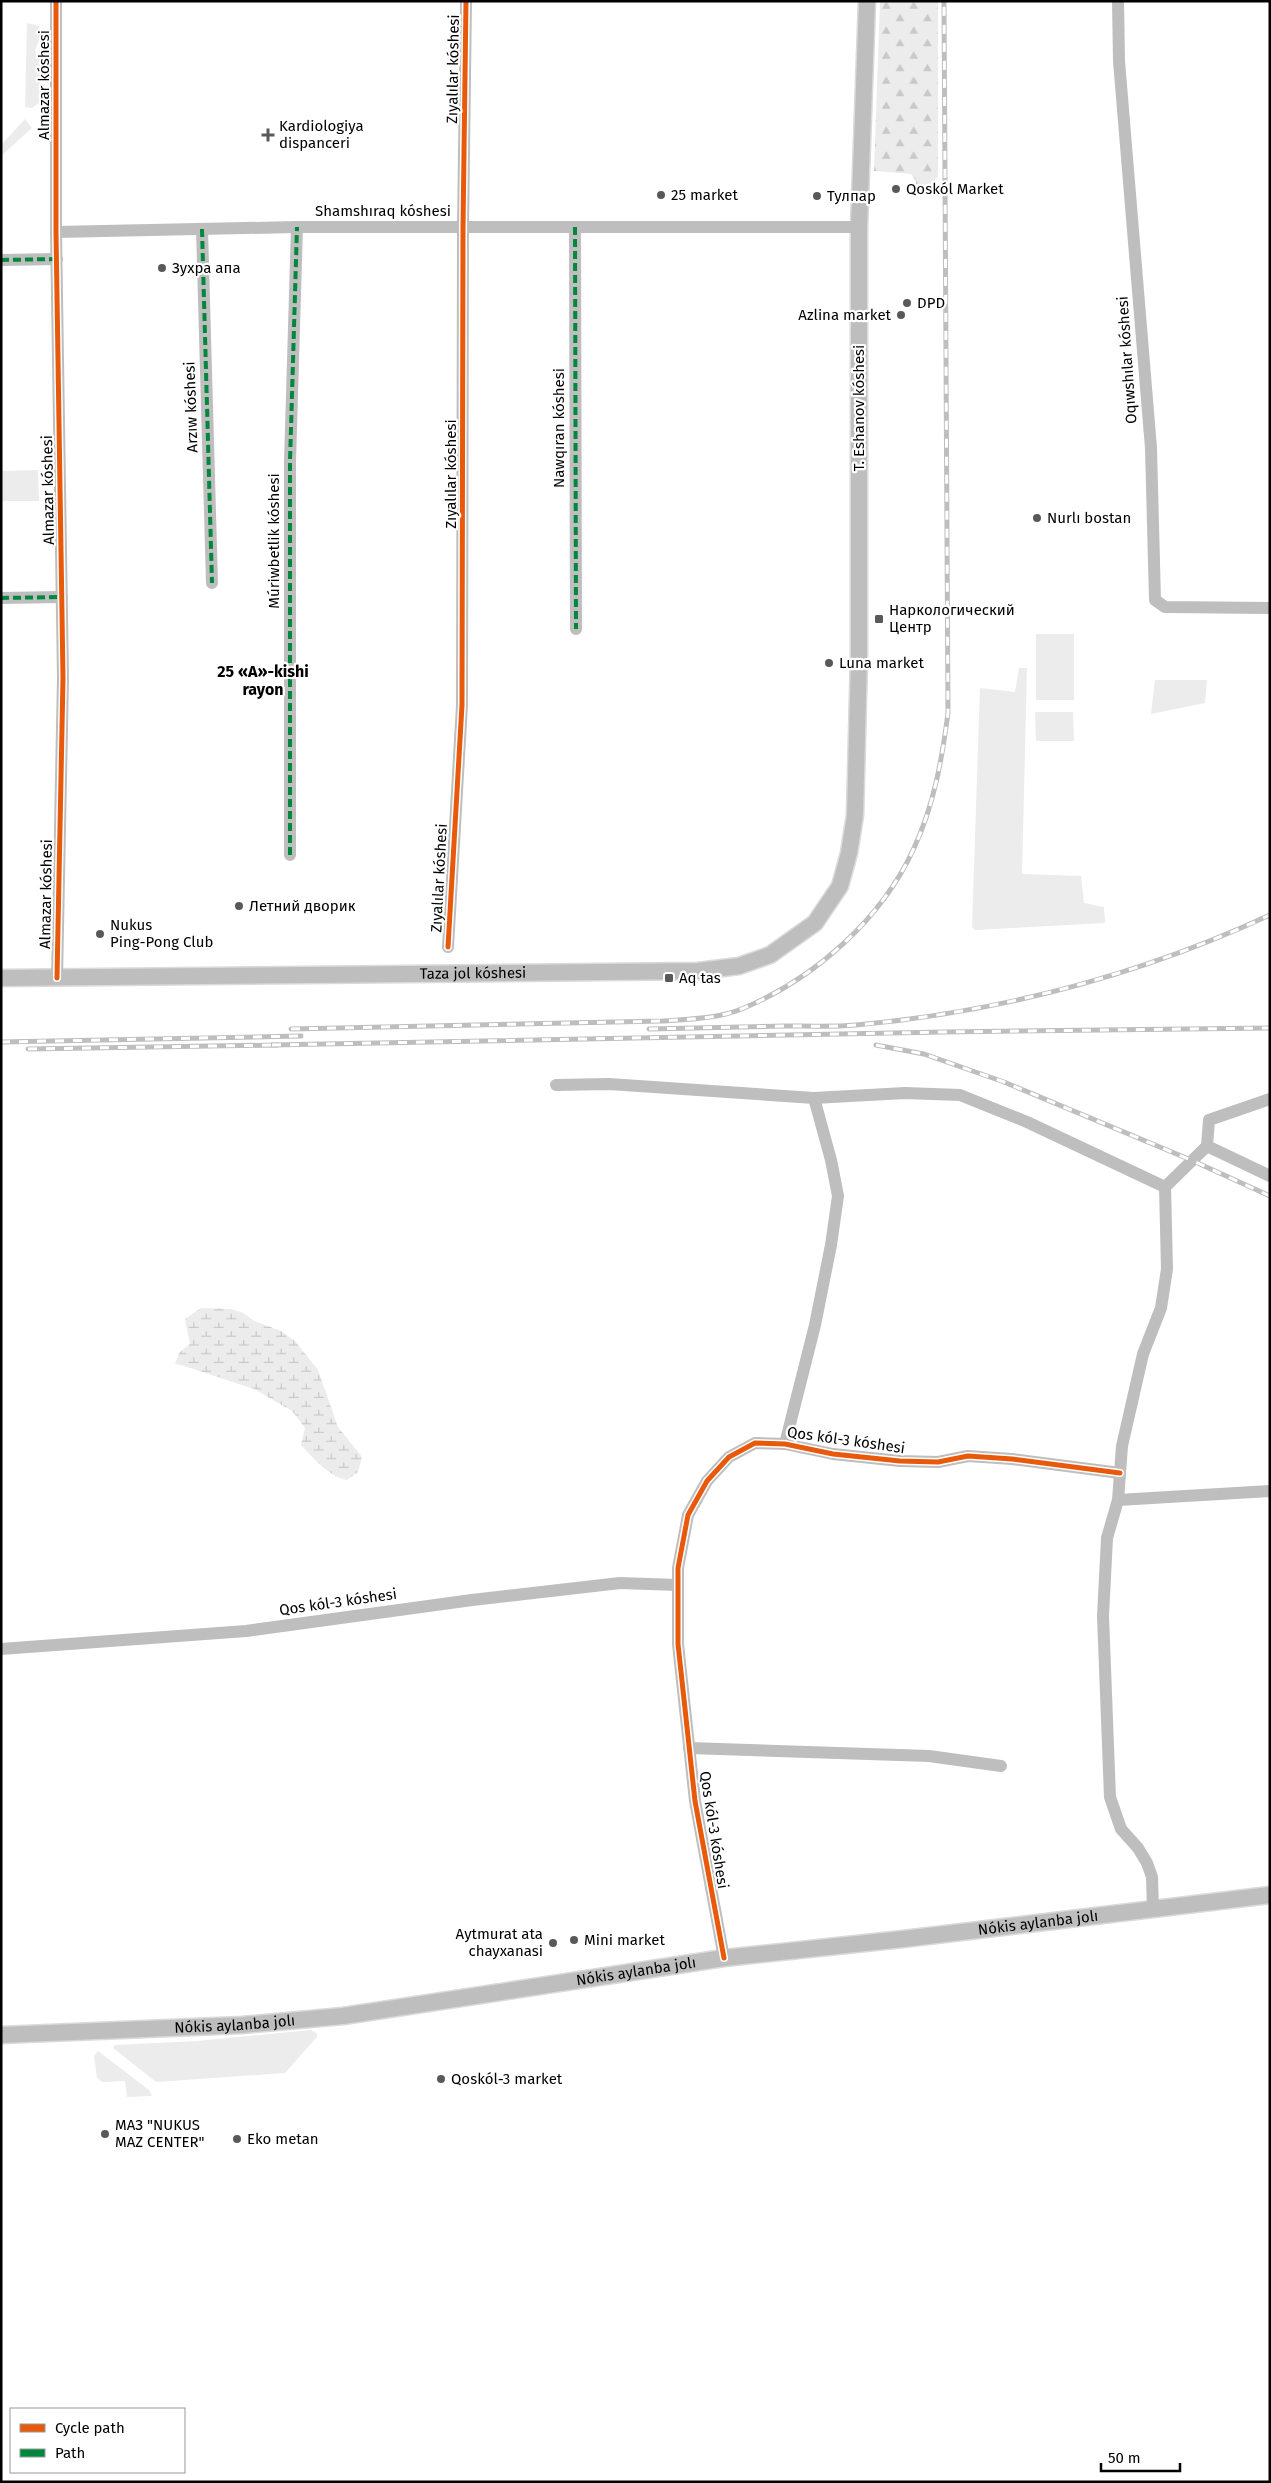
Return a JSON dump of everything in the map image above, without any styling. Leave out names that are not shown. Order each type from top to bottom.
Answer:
[{"type":"main road","name":"T. Eshanov kóshesi","points":[[855,815],[859,657],[859,227],[866,1]]},
{"type":"main road","name":"Taza jol kóshesi","points":[[1,978],[698,971],[739,966],[770,955],[815,923],[840,886],[849,853],[855,815]]},
{"type":"main road","name":"Nókis aylanba jolı","points":[[1,2035],[242,2025],[343,2016],[724,1958],[1153,1910],[1270,1894]]},
{"type":"street","name":"Almazar kóshesi","points":[[56,1],[56,259],[63,737],[57,978]]},
{"type":"street","name":"Zıyalılar kóshesi","points":[[448,947],[462,706],[463,228],[466,1]]},
{"type":"street","name":"Oqıwshılar kóshesi","points":[[1118,1],[1119,61],[1150,448],[1155,600],[1165,607],[1270,608]]},
{"type":"street","name":"Nawqıran kóshesi","points":[[575,226],[576,629]]},
{"type":"street","name":"Shamshıraq kóshesi","points":[[56,232],[297,227],[859,227]]},
{"type":"street","name":"Múriwbetlik kóshesi","points":[[290,855],[290,462],[297,227]]},
{"type":"street","name":"Arzıw kóshesi","points":[[202,229],[212,583]]},
{"type":"street","points":[[1,260],[56,259]]},
{"type":"street","points":[[1,598],[62,597]]},
{"type":"street","points":[[556,1085],[610,1084],[814,1098],[905,1094],[960,1094],[1027,1122],[1165,1187]]},
{"type":"street","name":"Qos kól-3 kóshesi","points":[[785,1444],[815,1325],[831,1245],[838,1196],[831,1160],[814,1098]]},
{"type":"street","points":[[1153,1910],[1152,1877],[1147,1863],[1138,1848],[1121,1829],[1110,1797],[1103,1616],[1107,1538],[1118,1500],[1122,1446],[1140,1363],[1161,1308],[1167,1269],[1165,1187],[1207,1146],[1209,1120],[1270,1099]]},
{"type":"street","points":[[1207,1146],[1270,1176]]},
{"type":"street","name":"Qos kól-3 kóshesi","points":[[724,1958],[695,1801],[678,1644],[678,1568],[688,1515],[707,1481],[729,1457],[755,1443],[785,1444],[833,1454],[900,1461],[938,1462],[968,1456],[1012,1459],[1120,1473]]},
{"type":"street","points":[[1118,1500],[1270,1491]]},
{"type":"street","name":"Qos kól-3 kóshesi","points":[[1,1649],[246,1631],[472,1600],[620,1583],[678,1585]]},
{"type":"street","name":"Qos kól-3 kóshesi","points":[[690,1748],[929,1756],[1001,1766]]},
{"type":"green space","points":[[880,1],[938,1],[938,177],[922,194],[915,193],[916,181],[911,174],[874,171]]},
{"type":"green space","points":[[27,23],[39,26],[40,38],[35,50],[41,63],[40,102],[32,108],[25,107]]},
{"type":"green space","points":[[25,119],[32,128],[1,156],[1,145]]},
{"type":"green space","points":[[38,470],[39,501],[1,501],[1,471]]},
{"type":"green space","points":[[1036,634],[1074,634],[1074,700],[1036,700]]},
{"type":"green space","points":[[1019,668],[1027,668],[1022,874],[1081,876],[1084,903],[1104,907],[1105,923],[975,930],[972,927],[980,688],[1015,692]]},
{"type":"green space","points":[[1155,680],[1207,680],[1205,703],[1151,714]]},
{"type":"green space","points":[[1035,712],[1073,712],[1074,741],[1036,741]]},
{"type":"green space","points":[[201,1308],[231,1309],[243,1313],[254,1321],[281,1331],[295,1341],[318,1370],[338,1427],[362,1457],[358,1472],[347,1480],[334,1475],[316,1461],[301,1445],[305,1428],[292,1411],[254,1389],[175,1364],[179,1353],[190,1344],[185,1319]]},
{"type":"green space","points":[[311,2030],[317,2034],[317,2037],[285,2073],[156,2082],[113,2048],[115,2045],[197,2041]]},
{"type":"green space","points":[[98,2051],[149,2090],[152,2096],[127,2097],[125,2081],[102,2082],[97,2078],[94,2056]]},
{"type":"railway","points":[[291,1029],[662,1021],[703,1018],[734,1012],[770,995],[821,963],[865,922],[884,899],[900,874],[921,832],[932,799],[940,765],[948,713],[944,1]]},
{"type":"railway","points":[[649,1029],[847,1026],[963,1011],[1068,988],[1120,973],[1171,956],[1270,915]]},
{"type":"railway","points":[[272,1045],[944,1032],[1270,1028]]},
{"type":"railway","points":[[1,1042],[301,1036]]},
{"type":"railway","points":[[28,1049],[278,1045]]},
{"type":"railway","points":[[876,1045],[924,1054],[1004,1082],[1191,1160],[1270,1196]]},
{"type":"marked path","points":[[290,855],[290,462],[297,227]]},
{"type":"marked path","points":[[575,227],[576,629]]},
{"type":"marked path","points":[[202,229],[212,583]]},
{"type":"marked path","points":[[1,260],[57,259]]},
{"type":"marked path","points":[[1,598],[62,597]]},
{"type":"cycle path","points":[[56,1],[56,232],[63,678],[57,978]]},
{"type":"cycle path","points":[[448,947],[462,705],[463,228],[466,1]]},
{"type":"cycle path","points":[[724,1958],[695,1801],[678,1644],[678,1568],[688,1515],[707,1481],[729,1457],[755,1443],[785,1444],[833,1454],[900,1461],[938,1462],[968,1456],[1012,1459],[1120,1473]]},
{"type":"place","name":"Kardiologiya dispanceri","points":[[268,135]]},
{"type":"place","name":"Qoskól Market","points":[[896,189]]},
{"type":"place","name":"25 market","points":[[661,195]]},
{"type":"place","name":"Тулпар","points":[[817,196]]},
{"type":"place","name":"Зухра апа","points":[[162,268]]},
{"type":"place","name":"DPD","points":[[907,303]]},
{"type":"place","name":"Azlina market","points":[[901,315]]},
{"type":"place","name":"Nurlı bostan","points":[[1037,518]]},
{"type":"place","name":"Наркологический Центр","points":[[879,619]]},
{"type":"place","name":"Luna market","points":[[829,663]]},
{"type":"place","name":"Летний дворик","points":[[239,906]]},
{"type":"place","name":"Nukus Ping-Pong Club","points":[[100,934]]},
{"type":"place","name":"Aq tas","points":[[669,978]]},
{"type":"place","name":"Mini market","points":[[574,1940]]},
{"type":"place","name":"Aytmurat ata chayxanasi","points":[[553,1943]]},
{"type":"place","name":"Qoskól-3 market","points":[[441,2079]]},
{"type":"place","name":"МАЗ \"NUKUS MAZ CENTER\"","points":[[105,2134]]},
{"type":"place","name":"Eko metan","points":[[237,2139]]},
{"type":"district","name":"25 «A»-kishi rayon","points":[[263,680]]}]
